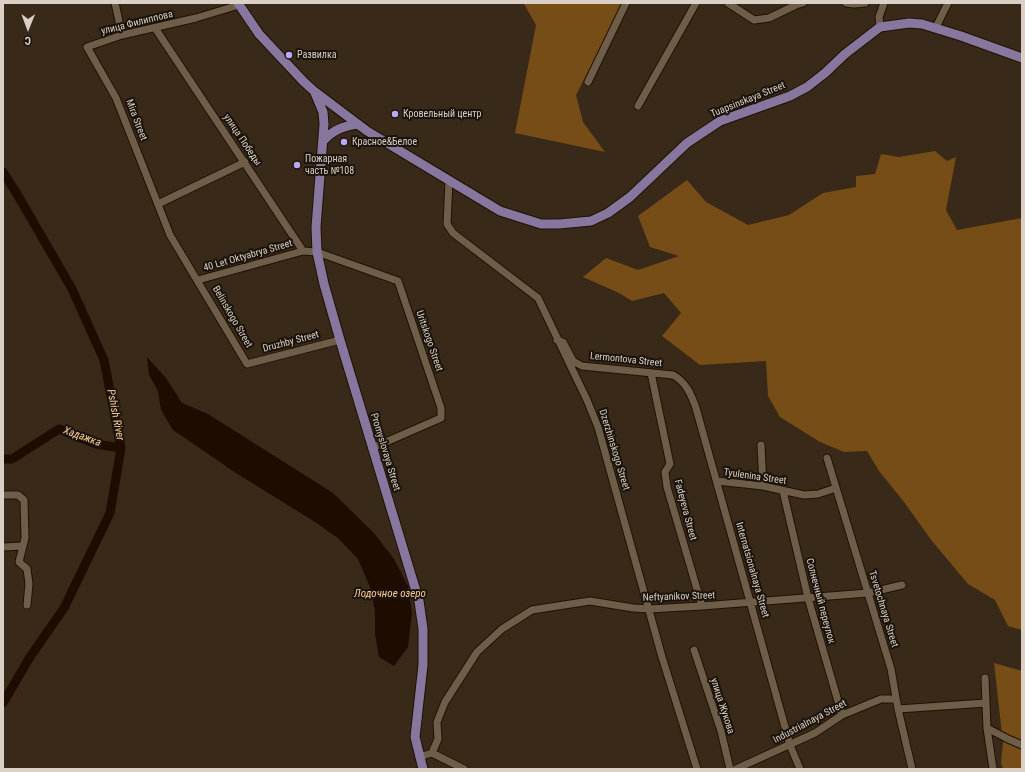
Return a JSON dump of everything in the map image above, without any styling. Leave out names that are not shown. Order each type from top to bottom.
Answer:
[{"type":"main road","points":[[238,4],[259,34],[314,91]]},
{"type":"main road","name":"Tuapsinskaya Street","points":[[314,91],[358,124],[500,211],[541,224],[559,224],[591,221],[608,213],[630,197],[687,143],[720,121],[790,96],[807,87],[825,73],[845,54],[880,27],[908,23],[936,27],[1022,58]]},
{"type":"main road","name":"Promyslovaya Street","points":[[314,91],[323,112],[324,124],[316,227],[317,252],[324,284],[340,340],[418,601],[422,630],[423,665],[415,737],[423,769]]},
{"type":"main road","points":[[322,141],[329,134],[338,129],[358,124]]},
{"type":"street","points":[[114,3],[122,35]]},
{"type":"street","points":[[588,82],[626,3]]},
{"type":"street","points":[[638,106],[696,3]]},
{"type":"street","points":[[728,3],[754,20],[769,18],[803,3]]},
{"type":"street","points":[[846,3],[865,3]]},
{"type":"street","points":[[875,3],[883,5],[880,17],[880,27]]},
{"type":"street","points":[[936,27],[948,3]]},
{"type":"street","name":"улица Филиппова","points":[[87,47],[122,35],[196,18],[238,4]]},
{"type":"street","name":"улица Победы","points":[[155,28],[303,251]]},
{"type":"street","name":"Mira Street","points":[[87,47],[116,98],[170,235],[198,280]]},
{"type":"street","points":[[158,204],[245,162]]},
{"type":"street","name":"Dzerzhinskogo Street","points":[[449,181],[447,224],[453,233],[538,298],[587,400],[598,427],[662,657],[697,769]]},
{"type":"street","points":[[303,251],[317,252]]},
{"type":"street","name":"40 Let Oktyabrya Street","points":[[198,280],[303,251]]},
{"type":"street","name":"Uritskogo Street","points":[[317,252],[398,281],[441,408],[441,418],[372,448]]},
{"type":"street","name":"Belinskogo Street","points":[[198,280],[247,364]]},
{"type":"street","name":"Druzhby Street","points":[[247,364],[340,340]]},
{"type":"street","name":"Lermontova Street","points":[[557,340],[563,342],[574,361],[582,366],[673,375],[680,379]]},
{"type":"street","name":"Fadeyeva Street","points":[[651,373],[670,464],[665,472],[667,487],[702,606]]},
{"type":"street","name":"Internatsionalnaya Street","points":[[680,379],[688,389],[696,408],[790,745],[800,769]]},
{"type":"street","points":[[761,445],[763,486]]},
{"type":"street","name":"Tsvetochnaya Street","points":[[827,458],[891,669],[898,709],[912,769]]},
{"type":"street","name":"Tyulenina Street","points":[[717,482],[763,486],[804,495],[818,494],[836,488]]},
{"type":"street","name":"Солнечный переулок","points":[[783,491],[808,598],[842,715]]},
{"type":"street","points":[[3,495],[18,495],[24,500],[25,538],[19,562],[27,569],[29,584],[26,605]]},
{"type":"street","points":[[3,547],[23,546]]},
{"type":"street","name":"Neftyanikov Street","points":[[432,753],[438,739],[437,722],[445,702],[477,652],[502,629],[532,610],[590,600],[633,608],[649,609],[750,603],[868,592],[902,585]]},
{"type":"street","name":"улица Жукова","points":[[694,650],[720,731],[730,769]]},
{"type":"street","points":[[985,678],[987,728],[993,769]]},
{"type":"street","name":"Industrialnaya Street","points":[[736,769],[815,733],[842,715],[881,699],[896,699]]},
{"type":"street","points":[[898,709],[986,703]]},
{"type":"street","points":[[987,728],[1022,745]]},
{"type":"street","points":[[419,757],[432,753],[464,769]]},
{"type":"shaded area","points":[[624,3],[576,95],[583,122],[605,152],[515,133],[536,25],[524,4]]},
{"type":"shaded area","points":[[935,151],[947,161],[956,157],[946,210],[957,230],[1022,218],[1022,630],[1008,626],[995,600],[968,584],[932,541],[904,502],[879,471],[867,451],[844,452],[820,442],[780,417],[768,396],[766,361],[700,365],[662,336],[681,313],[664,293],[632,301],[619,293],[583,277],[606,258],[638,270],[679,256],[650,247],[638,216],[687,180],[706,202],[748,225],[789,215],[823,193],[856,187],[856,176],[875,174],[881,154],[899,157]]},
{"type":"shaded area","points":[[994,663],[1022,671],[1022,769],[1003,769],[1001,763],[1003,743]]},
{"type":"water","name":"Лодочное озеро","points":[[147,357],[166,378],[182,403],[208,414],[333,493],[373,532],[394,559],[408,586],[412,613],[408,647],[394,666],[379,657],[375,634],[375,611],[370,587],[358,559],[338,538],[236,473],[173,430],[161,410],[158,391],[149,375]]},
{"type":"waterway","name":"Pshish River","points":[[3,172],[72,289],[104,360],[121,448],[110,513],[64,608],[30,657],[3,703]]},
{"type":"waterway","name":"Хадажка","points":[[3,459],[12,459],[59,429],[96,444],[121,448]]},
{"type":"place","name":"Развилка","points":[[289,55]]},
{"type":"place","name":"Кровельный центр","points":[[395,114]]},
{"type":"place","name":"Красное&Белое","points":[[344,142]]},
{"type":"place","name":"Пожарная часть №108","points":[[297,165]]}]
